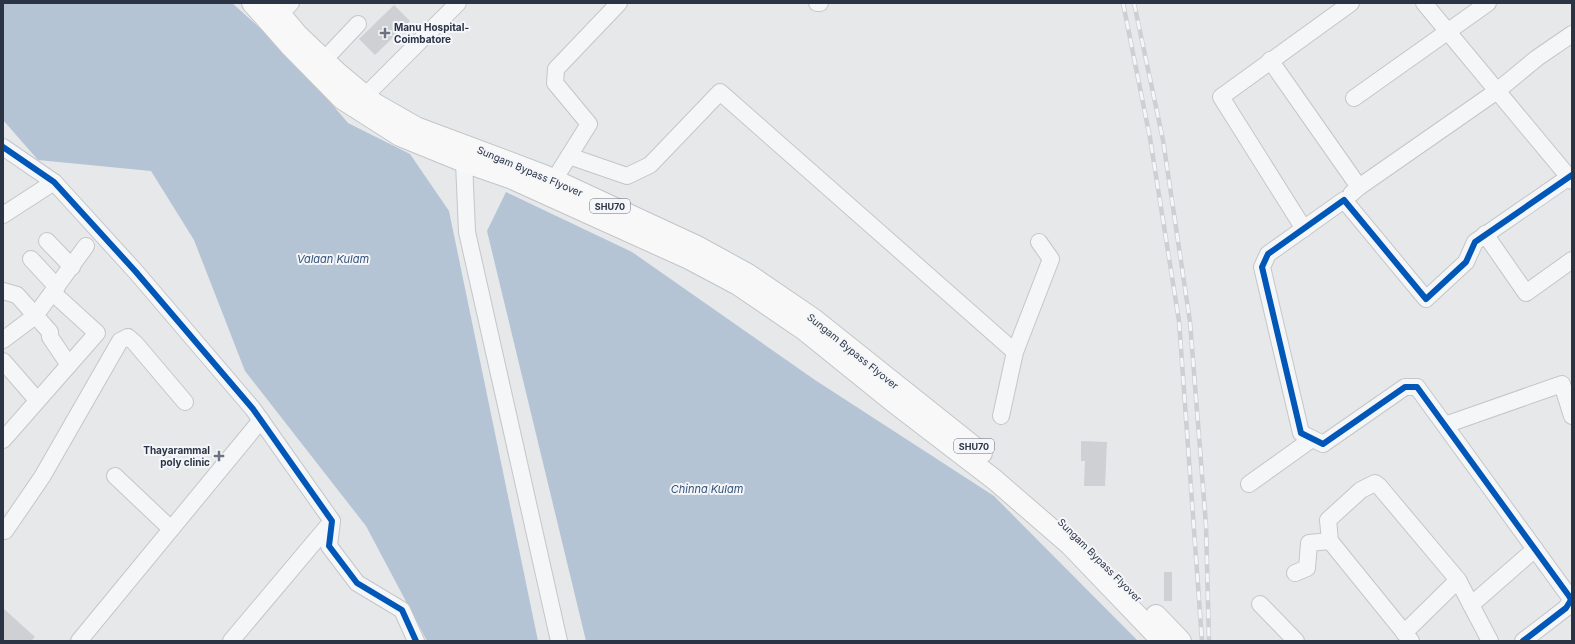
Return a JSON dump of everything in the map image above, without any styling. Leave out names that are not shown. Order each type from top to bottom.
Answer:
[{"type":"main road","name":"SHU70","points":[[252,3],[291,47],[342,98],[400,136],[466,154]]},
{"type":"main road","name":"SHU70","points":[[281,7],[324,60],[365,96],[374,103],[466,154]]},
{"type":"main road","name":"Sungam Bypass Flyover","points":[[466,154],[554,180],[697,246],[743,280],[892,401],[995,480],[1070,545],[1162,641]]},
{"type":"main road","name":"Sungam Bypass Flyover","points":[[466,154],[510,178],[689,259],[743,280],[814,319],[1003,469],[1077,534],[1181,641]]},
{"type":"street","points":[[365,96],[458,3]]},
{"type":"street","points":[[554,180],[589,124],[555,83],[556,69],[619,3]]},
{"type":"street","points":[[1304,229],[1221,97],[1270,60],[1351,3]]},
{"type":"street","points":[[1344,200],[1426,299],[1466,262],[1475,242],[1571,178],[1497,92],[1424,3]]},
{"type":"street","points":[[1354,98],[1488,3]]},
{"type":"street","points":[[324,60],[358,24]]},
{"type":"street","points":[[1523,641],[1566,608],[1571,600],[1418,387],[1405,387],[1323,444],[1301,433],[1262,267],[1268,254],[1344,200],[1359,187],[1497,92],[1537,58],[1572,34]]},
{"type":"street","points":[[1270,60],[1359,187]]},
{"type":"street","points":[[569,156],[626,176],[650,165],[720,92],[1015,352]]},
{"type":"street","points":[[3,147],[54,182],[136,272],[261,420],[332,521],[329,546],[357,583],[402,610],[416,641]]},
{"type":"street","points":[[466,154],[467,232],[559,641]]},
{"type":"street","points":[[3,215],[54,182]]},
{"type":"street","points":[[1485,234],[1526,293],[1572,260]]},
{"type":"street","points":[[47,241],[72,267]]},
{"type":"street","points":[[1001,416],[1015,352],[1051,259],[1039,242]]},
{"type":"street","points":[[3,340],[35,316],[86,246]]},
{"type":"street","points":[[3,440],[97,333],[55,290],[31,259]]},
{"type":"street","points":[[3,291],[17,295],[50,332],[50,337],[69,365]]},
{"type":"street","points":[[4,528],[42,477],[120,341],[128,338],[135,342],[185,402]]},
{"type":"street","points":[[3,361],[37,400]]},
{"type":"street","points":[[1445,425],[1567,382],[1572,416]]},
{"type":"street","points":[[79,641],[261,420]]},
{"type":"street","points":[[1249,484],[1312,438]]},
{"type":"street","points":[[115,476],[171,529]]},
{"type":"street","points":[[1458,580],[1407,637],[1330,541],[1328,520],[1361,490],[1375,483],[1458,580],[1490,641]]},
{"type":"street","points":[[232,641],[332,521]]},
{"type":"street","points":[[1295,573],[1307,568],[1309,543],[1330,541]]},
{"type":"street","points":[[1471,605],[1535,549]]},
{"type":"street","points":[[1260,604],[1296,641]]},
{"type":"water","name":"Valaan Kulam","points":[[3,3],[232,3],[289,54],[348,123],[410,154],[449,211],[538,641],[427,641],[366,526],[245,371],[194,240],[151,171],[38,160],[3,120]]},
{"type":"water","name":"Chinna Kulam","points":[[506,192],[632,252],[815,380],[994,496],[1138,641],[586,641],[487,231]]},
{"type":"building","points":[[394,5],[410,21],[375,55],[359,39]]},
{"type":"building","points":[[1081,441],[1107,442],[1105,486],[1084,486],[1085,461],[1081,461]]},
{"type":"building","points":[[1164,572],[1172,572],[1172,601],[1164,601]]},
{"type":"building","points":[[3,608],[35,637],[31,641],[3,641]]},
{"type":"railway","points":[[1123,3],[1150,138],[1179,321],[1202,641]]},
{"type":"railway","points":[[1134,3],[1163,140],[1190,322],[1206,525],[1209,641]]},
{"type":"cycle path","points":[[3,147],[54,182],[136,272],[253,409],[332,521],[329,546],[357,583],[402,610],[416,641]]},
{"type":"cycle path","points":[[1523,641],[1566,608],[1571,600],[1569,596],[1417,387],[1405,387],[1323,444],[1301,433],[1262,267],[1268,254],[1344,200],[1426,299],[1466,262],[1475,242],[1572,175]]},
{"type":"place","name":"Manu Hospital- Coimbatore","points":[[385,33]]},
{"type":"place","name":"Thayarammal poly clinic","points":[[219,456]]}]
